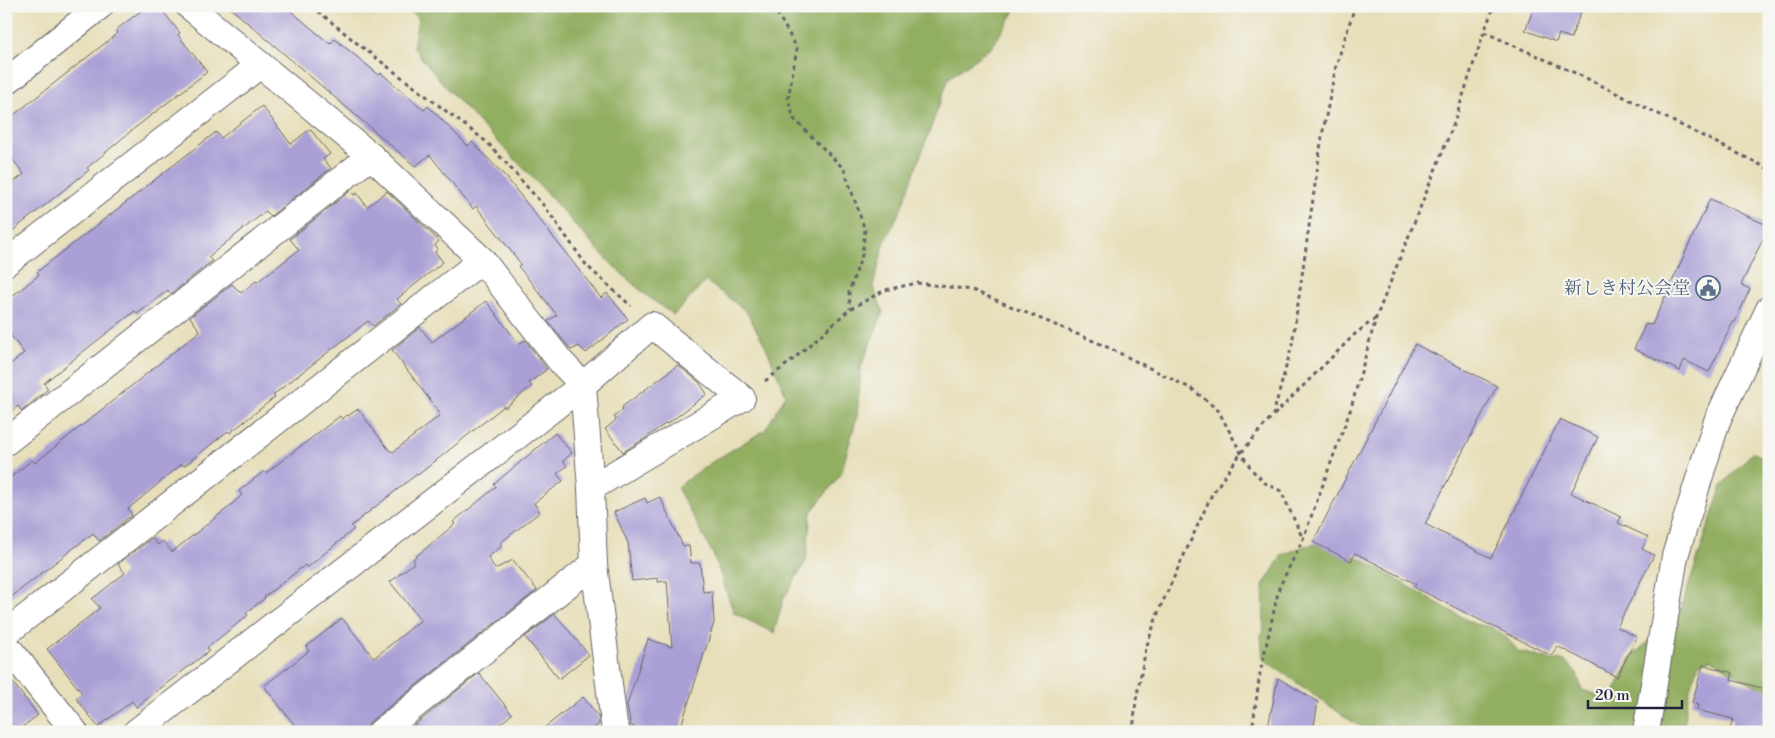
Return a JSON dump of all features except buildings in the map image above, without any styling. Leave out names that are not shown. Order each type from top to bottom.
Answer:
[{"type":"street","points":[[6,82],[100,6]]},
{"type":"street","points":[[189,6],[370,156],[482,260],[561,362],[583,385],[591,488],[594,564],[614,724],[617,732]]},
{"type":"street","points":[[6,263],[260,65]]},
{"type":"street","points":[[6,442],[370,156]]},
{"type":"street","points":[[6,633],[482,260]]},
{"type":"street","points":[[1646,732],[1675,556],[1717,421],[1769,309]]},
{"type":"street","points":[[136,732],[583,385],[652,325],[742,398],[591,488]]},
{"type":"street","points":[[380,732],[594,564]]},
{"type":"street","points":[[6,645],[75,732]]},
{"type":"path","points":[[312,6],[366,50],[488,143],[545,207],[587,266],[652,325]]},
{"type":"path","points":[[774,6],[797,48],[788,99],[794,119],[844,169],[865,230],[862,255],[849,292],[850,310]]},
{"type":"path","points":[[1273,415],[1292,345],[1322,136],[1334,75],[1355,6]]},
{"type":"path","points":[[1252,732],[1260,673],[1279,588],[1303,539],[1351,408],[1376,318],[1454,123],[1494,6]]},
{"type":"path","points":[[1484,32],[1584,77],[1769,169]]},
{"type":"path","points":[[742,398],[790,362],[850,310],[886,290],[917,283],[972,290],[1103,345],[1192,389],[1218,410],[1252,470],[1265,483],[1281,491],[1303,539]]},
{"type":"path","points":[[1132,732],[1146,648],[1159,610],[1212,494],[1241,453],[1273,415],[1355,334],[1376,318]]},
{"type":"green space","points":[[403,6],[1018,6],[992,47],[949,78],[901,209],[885,241],[873,286],[883,312],[861,367],[857,416],[841,474],[811,512],[806,561],[783,600],[774,633],[734,613],[713,554],[677,487],[712,462],[765,430],[786,395],[766,347],[746,311],[706,281],[674,315],[637,288],[604,256],[428,66],[413,47],[418,18]]},
{"type":"green space","points":[[1753,452],[1769,461],[1769,693],[1734,674],[1712,659],[1699,663],[1688,697],[1685,714],[1685,732],[1373,732],[1354,723],[1263,659],[1261,637],[1264,624],[1263,586],[1282,555],[1305,546],[1324,543],[1363,560],[1474,624],[1491,627],[1507,638],[1518,651],[1550,660],[1565,661],[1577,674],[1582,690],[1598,695],[1613,694],[1632,656],[1679,615],[1722,485]]},
{"type":"place","name":"新しき村公会堂","points":[[1708,288]]}]
